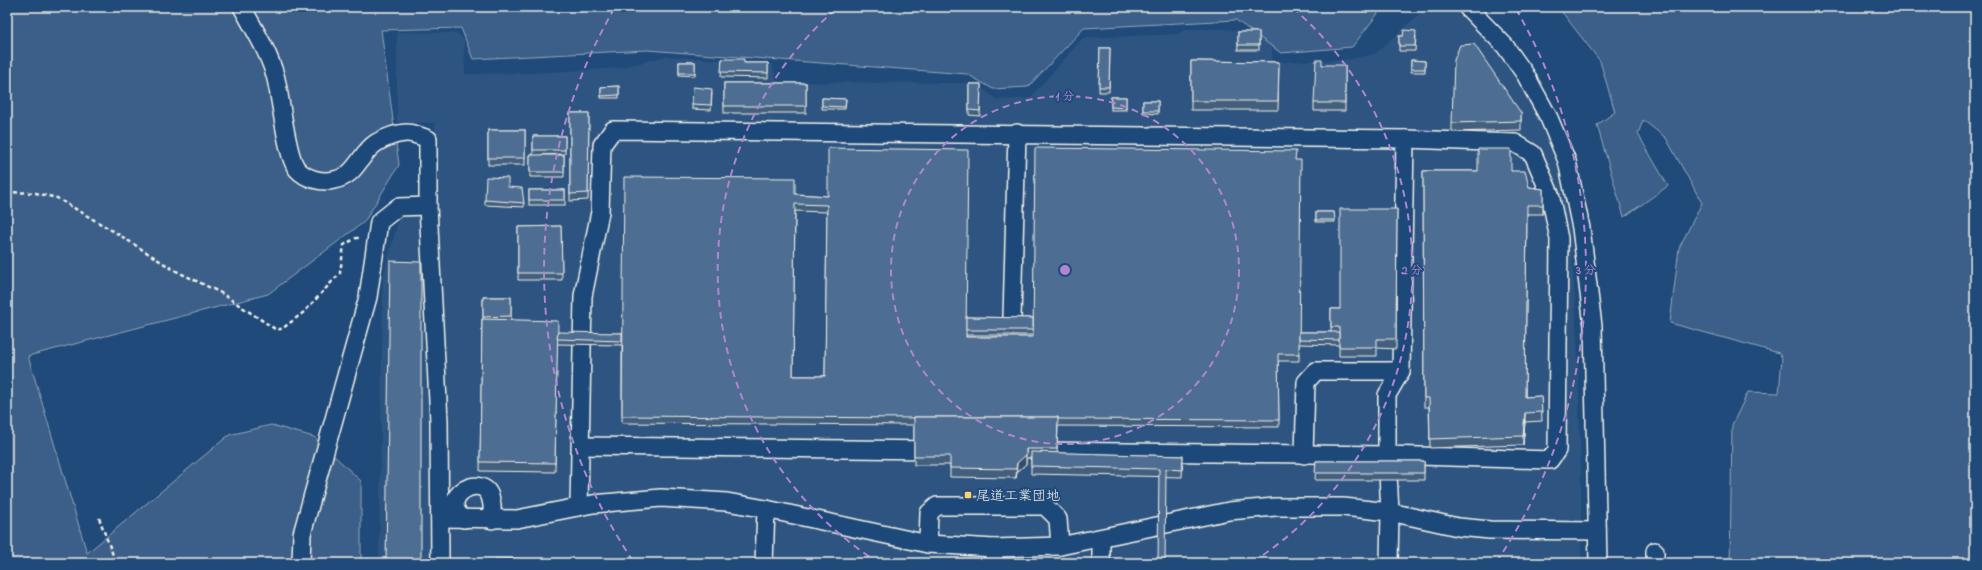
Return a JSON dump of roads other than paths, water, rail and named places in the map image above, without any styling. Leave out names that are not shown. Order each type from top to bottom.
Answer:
[{"type":"street","points":[[242,7],[261,40],[275,75],[290,154],[297,170],[311,178],[324,182],[340,179],[352,171],[375,144],[391,136],[408,133],[428,139],[428,206],[439,422],[440,563]]},
{"type":"street","points":[[1467,7],[1505,46],[1525,74],[1549,118],[1567,161],[1581,228],[1592,326],[1598,563]]},
{"type":"street","points":[[579,507],[583,296],[600,212],[602,145],[612,130],[1405,139],[1515,143],[1533,154],[1550,194],[1559,239],[1557,450],[1550,460],[1387,455],[1018,451]]},
{"type":"street","points":[[1012,318],[1017,134]]},
{"type":"street","points":[[1389,563],[1390,512],[1387,455],[1387,395],[1401,371],[1405,139]]},
{"type":"street","points":[[301,563],[302,534],[368,297],[380,222],[398,207],[428,206]]},
{"type":"street","points":[[1304,455],[1306,382],[1316,371],[1401,371]]},
{"type":"street","points":[[580,446],[954,450]]},
{"type":"street","points":[[464,519],[456,510],[456,501],[461,491],[472,486],[483,489],[490,496],[492,520]]},
{"type":"street","points":[[440,518],[492,520],[517,519],[579,507],[661,498],[727,502],[928,544],[994,556],[1060,546],[1229,511],[1275,507],[1343,507],[1390,512],[1464,528],[1490,530],[1597,531]]},
{"type":"street","points":[[928,544],[929,513],[937,506],[1045,506],[1058,519],[1060,546]]},
{"type":"street","points":[[764,563],[766,509]]},
{"type":"street","points":[[1101,538],[1101,563]]},
{"type":"place","name":"尾道工業団地","points":[[968,495]]}]
